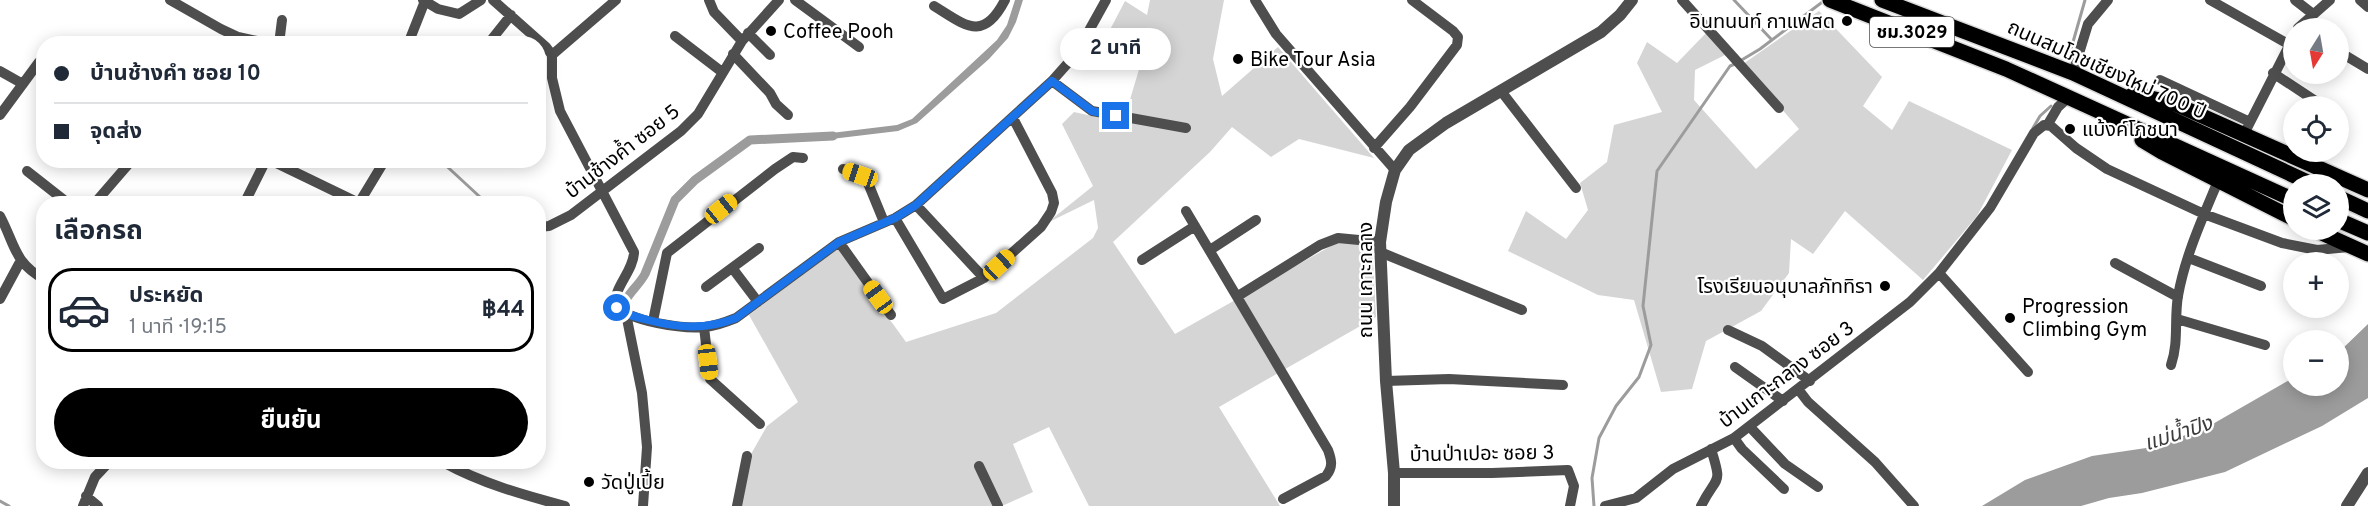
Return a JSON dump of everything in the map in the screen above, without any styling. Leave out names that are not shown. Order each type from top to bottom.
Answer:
[{"type":"main road","name":"ถนนสมโภชเชียงใหม่ 700 ปี","points":[[1882,0],[2073,73],[2290,174]]},
{"type":"main road","name":"ถนนสมโภชเชียงใหม่ 700 ปี","points":[[1835,2],[2006,69],[2069,97],[2092,108],[2162,152],[2224,176]]},
{"type":"main road","points":[[2100,86],[2173,103],[2247,128],[2368,190]]},
{"type":"main road","points":[[2224,176],[2283,196]]},
{"type":"main road","points":[[2224,176],[2283,212]]},
{"type":"main road","points":[[2349,202],[2368,211]]},
{"type":"main road","points":[[2349,225],[2368,233]]},
{"type":"main road","points":[[2336,240],[2368,254]]},
{"type":"street","points":[[170,0],[229,33],[240,36]]},
{"type":"street","points":[[411,36],[424,1],[438,9],[459,14],[481,0]]},
{"type":"street","points":[[493,0],[531,36]]},
{"type":"street","points":[[616,0],[552,55],[552,78],[560,111],[634,252],[633,263],[615,300],[623,312],[642,393],[647,447],[643,506]]},
{"type":"street","points":[[709,0],[714,12],[770,55]]},
{"type":"street","name":"บ้านช้างค้ำ ซอย 5","points":[[546,226],[559,222],[681,131],[698,114],[745,37],[779,0]]},
{"type":"street","points":[[795,0],[859,47]]},
{"type":"street","points":[[934,6],[971,28],[980,27],[998,14],[1005,0]]},
{"type":"street","points":[[623,312],[679,327],[704,327],[720,324],[736,318],[839,242],[895,218],[916,205],[1052,81],[1076,54],[1106,0]]},
{"type":"street","points":[[1255,0],[1276,34],[1395,170]]},
{"type":"street","points":[[1374,148],[1410,107],[1457,45],[1458,37],[1453,31],[1412,0]]},
{"type":"street","name":"ถนน เกาะกลาง","points":[[1395,506],[1380,247],[1386,202],[1395,170],[1409,150],[1426,137],[1601,32],[1620,15],[1632,0]]},
{"type":"street","points":[[1682,0],[1779,108]]},
{"type":"street","points":[[2073,73],[2088,24],[2108,0]]},
{"type":"street","points":[[2210,0],[2283,28]]},
{"type":"street","points":[[2295,0],[2313,14]]},
{"type":"street","points":[[2309,18],[2330,0]]},
{"type":"street","points":[[2360,0],[2368,7]]},
{"type":"street","points":[[494,36],[511,15]]},
{"type":"street","points":[[280,36],[282,21]]},
{"type":"street","points":[[675,36],[722,72]]},
{"type":"street","points":[[546,50],[552,55]]},
{"type":"street","points":[[734,54],[788,115]]},
{"type":"street","points":[[2160,80],[2247,128],[2283,56]]},
{"type":"street","points":[[2349,58],[2368,69]]},
{"type":"street","points":[[0,115],[36,66]]},
{"type":"street","points":[[0,71],[23,84]]},
{"type":"street","points":[[2273,73],[2308,96]]},
{"type":"street","points":[[1052,81],[1092,111],[1186,128]]},
{"type":"street","points":[[1501,91],[1576,188]]},
{"type":"street","name":"บ้านเกาะกลาง ซอย 3","points":[[1605,506],[1636,498],[1673,469],[1734,438],[1910,302],[1939,273],[1990,208],[2034,133],[2048,124],[2058,107],[2069,97]]},
{"type":"street","points":[[895,218],[943,299],[984,278],[1041,226],[1051,213],[1054,203],[1052,193],[1013,118]]},
{"type":"street","points":[[2048,124],[2076,148],[2107,169],[2204,214],[2282,243],[2317,250],[2350,247]]},
{"type":"street","points":[[653,321],[667,253],[775,169],[793,158],[803,158]]},
{"type":"street","points":[[101,196],[125,168]]},
{"type":"street","points":[[248,196],[264,168]]},
{"type":"street","points":[[285,168],[343,196]]},
{"type":"street","points":[[365,196],[380,168]]},
{"type":"street","points":[[843,169],[860,175],[868,183],[884,222]]},
{"type":"street","points":[[27,171],[59,196]]},
{"type":"street","points":[[2171,365],[2176,344],[2178,297],[2204,214],[2224,176]]},
{"type":"street","points":[[916,205],[984,278]]},
{"type":"street","points":[[1186,211],[1328,450],[1332,461],[1326,476],[1283,499]]},
{"type":"street","points":[[0,216],[12,238],[20,262],[28,270],[36,273]]},
{"type":"street","points":[[1210,250],[1256,220]]},
{"type":"street","points":[[1142,260],[1195,226]]},
{"type":"street","points":[[1238,296],[1320,245],[1338,238],[1380,247],[1522,310]]},
{"type":"street","points":[[839,242],[891,315]]},
{"type":"street","points":[[706,287],[759,248]]},
{"type":"street","points":[[2189,258],[2261,286]]},
{"type":"street","points":[[0,299],[20,262]]},
{"type":"street","points":[[2115,263],[2178,297]]},
{"type":"street","points":[[733,269],[758,302]]},
{"type":"street","points":[[1939,273],[2028,372]]},
{"type":"street","points":[[2176,319],[2265,345]]},
{"type":"street","points":[[704,327],[710,380],[760,424]]},
{"type":"street","points":[[1728,330],[1762,346],[1810,381]]},
{"type":"street","points":[[1735,367],[1783,401]]},
{"type":"street","points":[[1386,381],[1449,379],[1563,385]]},
{"type":"street","points":[[1798,389],[1808,402],[1875,462],[1914,506]]},
{"type":"street","points":[[1750,427],[1785,464],[1818,487]]},
{"type":"street","points":[[1734,438],[1742,450],[1784,489]]},
{"type":"street","points":[[1701,506],[1718,481],[1719,474],[1712,449]]},
{"type":"street","points":[[737,506],[747,456]]},
{"type":"street","points":[[979,466],[998,506]]},
{"type":"street","points":[[98,506],[85,503],[95,477],[102,469]]},
{"type":"street","points":[[455,469],[498,487],[565,506]]},
{"type":"street","name":"บ้านป่าเปอะ ซอย 3","points":[[1394,473],[1491,474],[1568,470],[1574,486],[1570,506]]},
{"type":"street","points":[[2349,505],[2368,473]]},
{"type":"shaded area","points":[[1015,0],[1023,0],[1008,38],[989,59],[917,123],[898,131],[823,140],[823,134],[897,125],[912,119],[997,40],[1007,25]]},
{"type":"shaded area","points":[[1150,0],[1224,0],[1213,59],[1222,96],[1278,47],[1374,158],[1299,139],[1271,157],[1232,127],[1210,152],[1113,242],[1175,334],[1338,242],[1372,245],[1376,317],[1219,407],[1280,506],[1089,506],[1049,427],[1013,444],[1033,492],[1002,506],[741,506],[751,454],[767,426],[798,402],[749,315],[838,248],[906,342],[996,313],[1093,238],[1098,228],[1094,200],[1047,223],[1093,186],[1062,124],[1074,112],[1123,123],[1143,56],[1102,45],[1125,1],[1147,15]]},
{"type":"shaded area","points":[[1819,11],[1882,77],[1863,106],[1892,130],[1909,101],[2012,150],[1977,216],[1923,280],[1845,211],[1813,254],[1791,239],[1789,273],[1761,311],[1706,341],[1692,389],[1661,392],[1634,300],[1598,295],[1508,251],[1526,211],[1566,239],[1588,210],[1580,183],[1607,162],[1614,125],[1662,112],[1637,63],[1647,42],[1677,63],[1706,33],[1725,55],[1695,70],[1694,100],[1756,169],[1799,129],[1743,64]]},
{"type":"shaded area","points":[[2368,324],[2368,398],[2322,426],[2225,472],[2081,506],[1982,506],[2025,480],[2092,456],[2146,448],[2204,429],[2283,384],[2283,396],[2349,396],[2349,342]]},
{"type":"waterway","points":[[1734,0],[1772,40]]},
{"type":"waterway","points":[[1740,61],[1760,49],[1825,0]]},
{"type":"waterway","points":[[2069,56],[2085,0]]},
{"type":"waterway","points":[[1594,506],[1592,478],[1599,438],[1616,406],[1639,377],[1651,345],[1643,306],[1657,171],[1730,66],[1735,64]]},
{"type":"waterway","points":[[2033,128],[2040,116],[2051,106]]},
{"type":"waterway","points":[[623,314],[627,297],[645,274],[675,200],[695,180],[750,140],[833,136]]},
{"type":"waterway","points":[[449,168],[479,196]]},
{"type":"waterway","points":[[0,501],[9,506]]},
{"type":"place","name":"อินทนนท์ กาแฟสด","points":[[1847,21]]},
{"type":"place","name":"Coffee Pooh","points":[[771,31]]},
{"type":"place","name":"Bike Tour Asia","points":[[1238,59]]},
{"type":"place","name":"แบ้งค์โภชนา","points":[[2070,129]]},
{"type":"place","name":"โรงเรียนอนุบาลภัททิรา","points":[[1885,286]]},
{"type":"place","name":"Progression Climbing Gym","points":[[2010,318]]},
{"type":"place","name":"วัดปู่เปี้ย","points":[[589,482]]},
{"type":"route","points":[[617,308],[626,314],[679,327],[704,327],[736,318],[839,242],[895,218],[916,205],[1052,81],[1092,111],[1116,116]]},
{"type":"water label","name":"แม่น้ำปิง","points":[[2178,433]]}]
